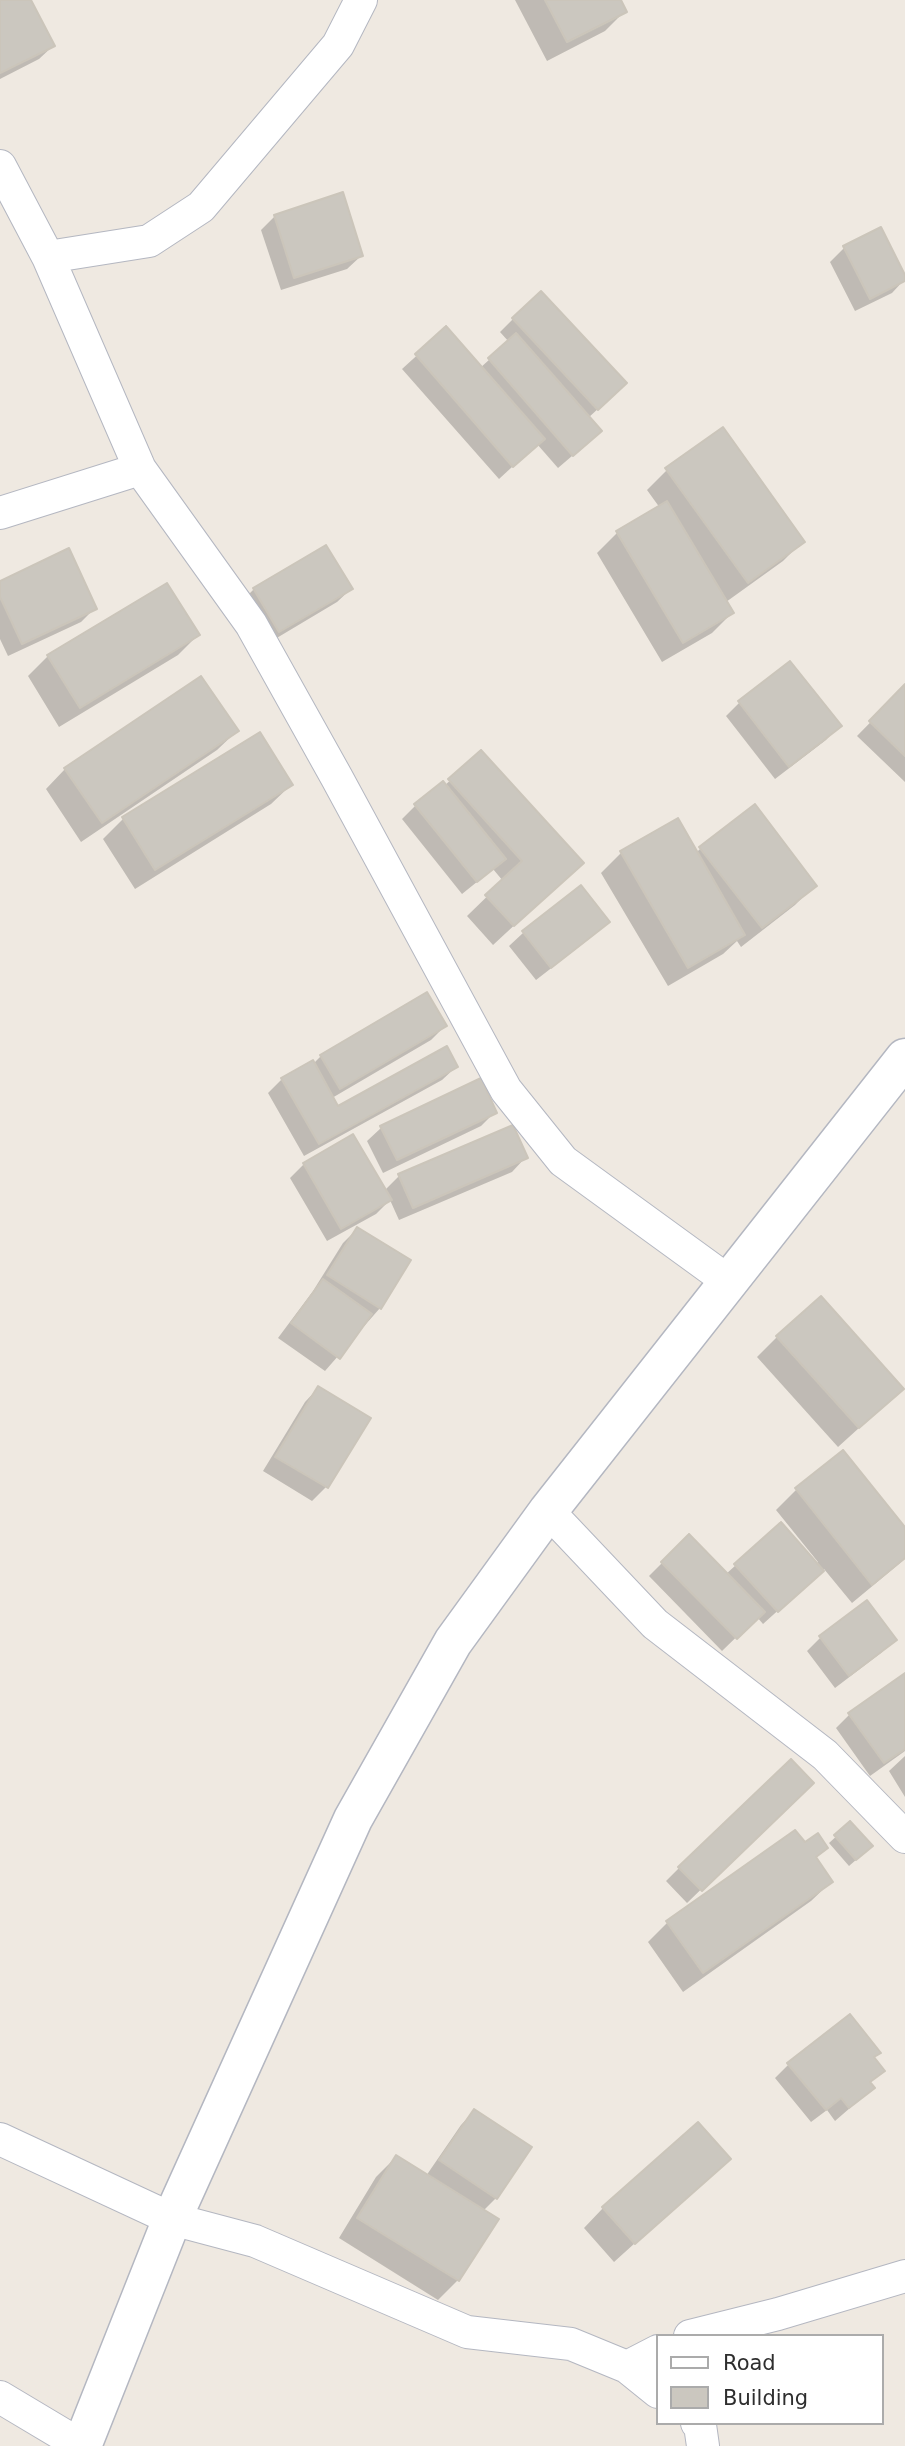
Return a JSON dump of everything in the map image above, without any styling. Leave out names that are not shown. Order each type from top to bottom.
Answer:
[{"type":"street","points":[[48,257],[149,241],[201,207],[338,45],[361,0]]},
{"type":"street","points":[[0,166],[48,257],[140,469],[251,624],[506,1090],[562,1161],[729,1281]]},
{"type":"street","points":[[0,513],[140,469]]},
{"type":"street","points":[[0,2397],[82,2446],[172,2219],[353,1819],[453,1642],[548,1511],[905,1058]]},
{"type":"street","points":[[548,1511],[654,1624],[825,1755],[905,1837]]},
{"type":"street","points":[[0,2139],[172,2219],[255,2241],[467,2332],[571,2344],[627,2367],[656,2390]]},
{"type":"street","points":[[698,2334],[778,2314],[905,2276]]},
{"type":"street","points":[[627,2367],[656,2352]]},
{"type":"street","points":[[700,2425],[703,2446]]},
{"type":"building","points":[[0,0],[31,0],[55,46],[0,73]]},
{"type":"building","points":[[545,0],[621,0],[627,12],[567,42]]},
{"type":"building","points":[[343,192],[363,256],[294,278],[274,215]]},
{"type":"building","points":[[881,227],[905,275],[905,281],[870,299],[843,246]]},
{"type":"building","points":[[541,291],[627,383],[598,410],[512,318]]},
{"type":"building","points":[[446,326],[545,439],[513,467],[415,354]]},
{"type":"building","points":[[516,333],[602,431],[573,456],[488,358]]},
{"type":"building","points":[[723,427],[805,542],[748,583],[665,468]]},
{"type":"building","points":[[667,501],[734,613],[683,643],[616,531]]},
{"type":"building","points":[[326,545],[353,589],[279,632],[253,588]]},
{"type":"building","points":[[69,548],[97,609],[22,644],[0,597],[0,581]]},
{"type":"building","points":[[167,583],[200,635],[80,708],[47,655]]},
{"type":"building","points":[[790,661],[842,726],[789,767],[738,701]]},
{"type":"building","points":[[201,676],[239,731],[102,823],[64,768]]},
{"type":"building","points":[[905,684],[905,756],[869,721]]},
{"type":"building","points":[[260,732],[293,785],[155,870],[122,817]]},
{"type":"building","points":[[481,750],[584,863],[514,926],[485,895],[522,861],[448,779]]},
{"type":"building","points":[[443,781],[506,859],[477,882],[414,804]]},
{"type":"building","points":[[755,804],[817,886],[762,928],[699,847]]},
{"type":"building","points":[[678,818],[745,935],[688,968],[620,851]]},
{"type":"building","points":[[581,885],[610,922],[551,968],[522,931]]},
{"type":"building","points":[[427,992],[447,1026],[340,1089],[320,1055]]},
{"type":"building","points":[[447,1046],[458,1067],[319,1144],[281,1078],[313,1060],[338,1106]]},
{"type":"building","points":[[481,1078],[497,1113],[397,1160],[380,1126]]},
{"type":"building","points":[[513,1125],[528,1158],[413,1208],[398,1174]]},
{"type":"building","points":[[353,1134],[392,1200],[341,1229],[303,1163]]},
{"type":"building","points":[[357,1227],[411,1260],[381,1309],[327,1275]]},
{"type":"building","points":[[323,1279],[372,1314],[340,1359],[291,1323]]},
{"type":"building","points":[[821,1296],[904,1389],[859,1428],[776,1336]]},
{"type":"building","points":[[318,1386],[371,1418],[328,1488],[275,1457]]},
{"type":"building","points":[[843,1450],[905,1527],[905,1558],[872,1585],[795,1488]]},
{"type":"building","points":[[781,1522],[824,1571],[778,1612],[734,1564]]},
{"type":"building","points":[[689,1534],[765,1612],[737,1639],[661,1562]]},
{"type":"building","points":[[867,1600],[897,1640],[849,1676],[819,1636]]},
{"type":"building","points":[[905,1673],[905,1749],[884,1763],[848,1713]]},
{"type":"building","points":[[791,1759],[814,1783],[702,1891],[678,1867]]},
{"type":"building","points":[[850,1821],[873,1846],[856,1860],[834,1835]]},
{"type":"building","points":[[795,1830],[805,1842],[818,1833],[828,1848],[816,1857],[833,1882],[703,1973],[666,1921]]},
{"type":"building","points":[[850,2014],[881,2053],[874,2057],[885,2071],[870,2082],[875,2088],[849,2108],[841,2098],[826,2110],[787,2063]]},
{"type":"building","points":[[474,2109],[532,2147],[497,2199],[439,2160]]},
{"type":"building","points":[[698,2122],[731,2159],[635,2244],[602,2207]]},
{"type":"building","points":[[396,2155],[499,2219],[459,2281],[357,2218]]}]
